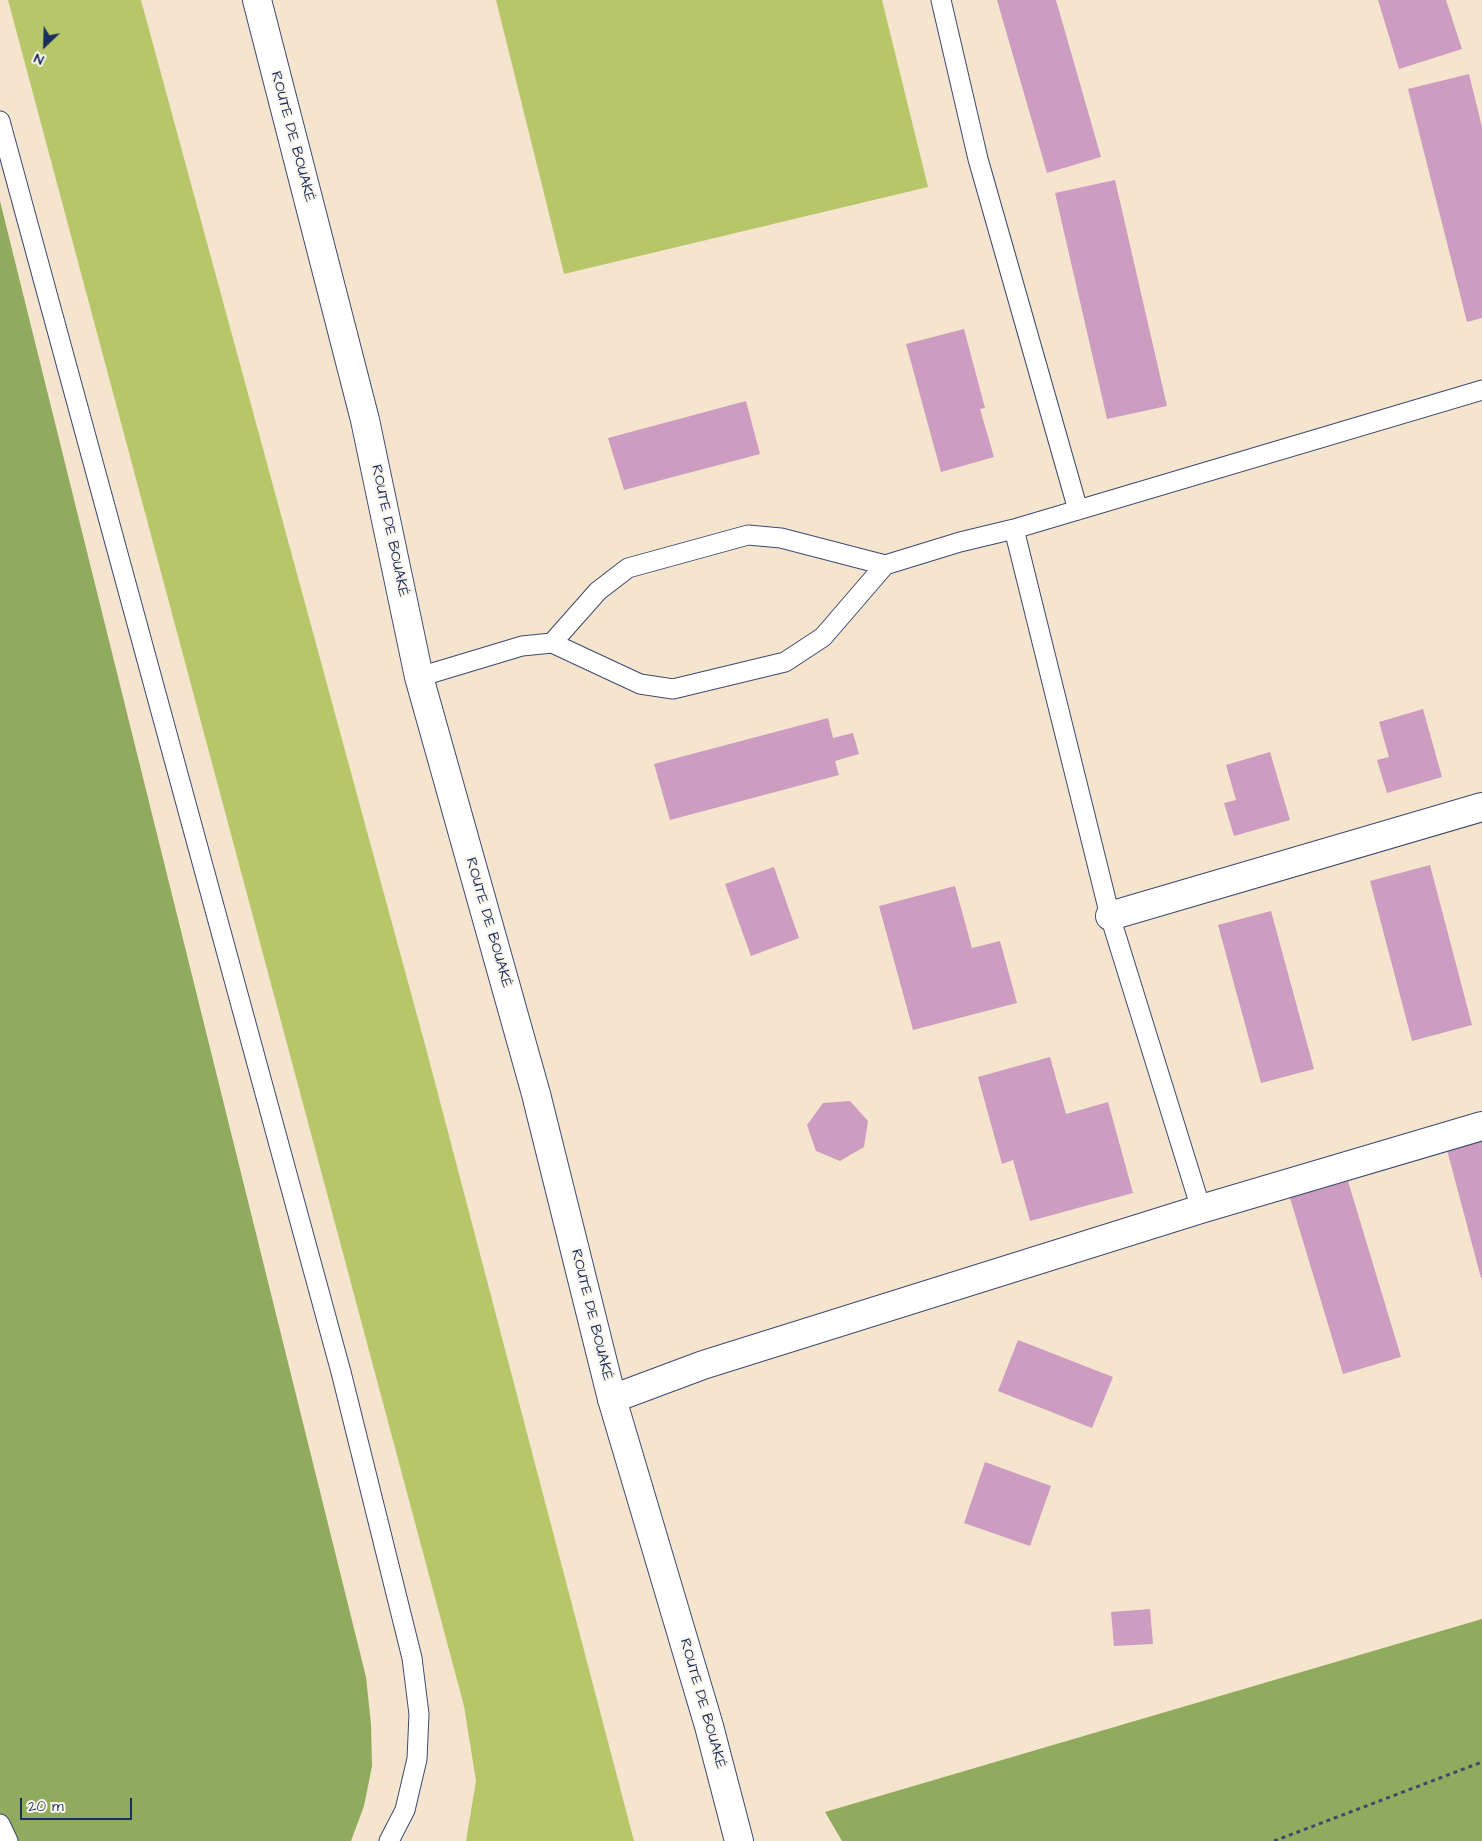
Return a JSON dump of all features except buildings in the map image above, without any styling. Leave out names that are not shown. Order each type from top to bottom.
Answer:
[{"type":"main road","name":"ROUTE DE BOUAKÉ","points":[[256,0],[365,420],[419,676],[536,1094],[612,1399],[710,1726],[738,1841]]},
{"type":"main road","points":[[1110,916],[1482,807]]},
{"type":"main road","points":[[612,1399],[703,1365],[1201,1209],[1482,1126]]},
{"type":"lane","points":[[941,0],[978,159],[1078,510]]},
{"type":"lane","points":[[0,121],[341,1372],[410,1649],[419,1714],[417,1759],[405,1810],[389,1841]]},
{"type":"lane","points":[[552,643],[598,591],[628,568],[748,535],[781,538],[885,565],[960,542],[1014,529],[1482,390]]},
{"type":"lane","points":[[1014,529],[1110,916],[1201,1209]]},
{"type":"lane","points":[[419,676],[522,646],[552,643],[640,684],[674,689],[784,662],[823,637],[885,565]]},
{"type":"lane","points":[[0,1824],[8,1841]]},
{"type":"path","points":[[1274,1841],[1482,1762]]},
{"type":"green space","points":[[8,0],[141,0],[427,1052],[634,1841],[466,1841],[476,1781],[464,1706]]},
{"type":"green space","points":[[496,0],[882,0],[928,187],[564,274]]},
{"type":"green space","points":[[0,201],[366,1677],[371,1724],[372,1766],[364,1806],[351,1841],[0,1841]]},
{"type":"green space","points":[[1482,1619],[1482,1841],[842,1841],[825,1812]]}]
